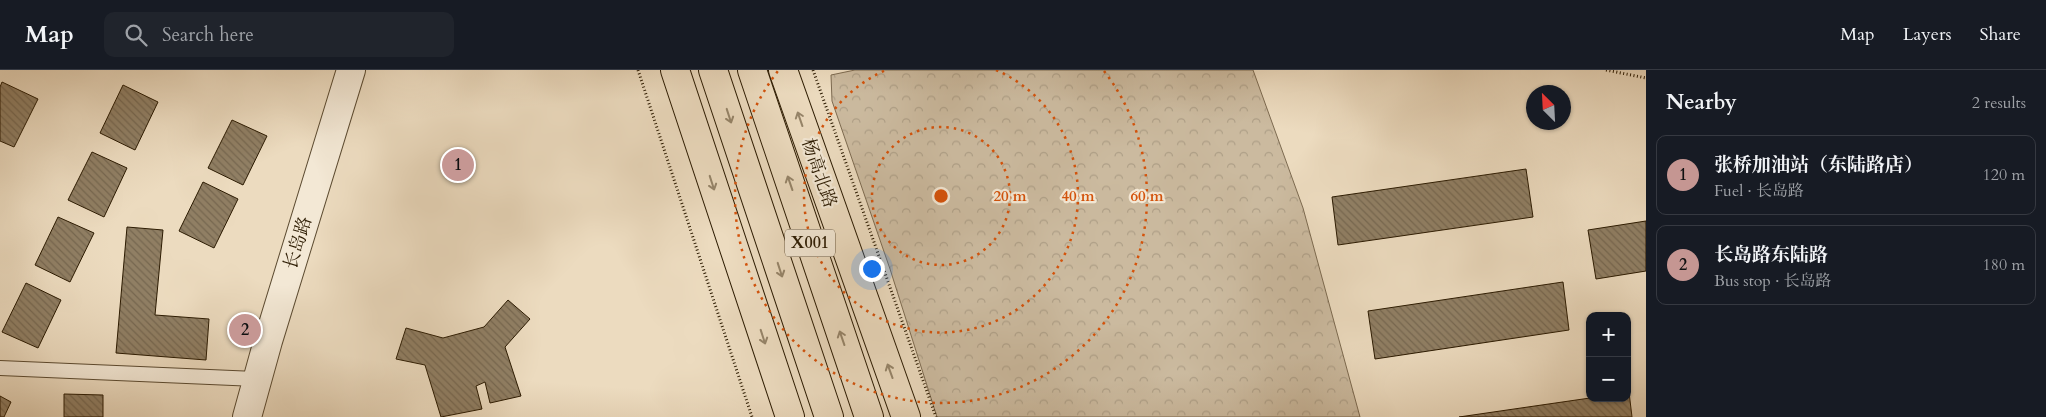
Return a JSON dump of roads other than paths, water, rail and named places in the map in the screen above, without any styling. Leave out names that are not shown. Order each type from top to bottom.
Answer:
[{"type":"main road","points":[[675,70],[790,417]]},
{"type":"main road","name":"X001","points":[[713,70],[829,417]]},
{"type":"main road","name":"杨高北路","points":[[752,70],[868,417]]},
{"type":"main road","name":"杨高北路","points":[[784,70],[906,417]]},
{"type":"street","name":"长岛路","points":[[247,417],[268,341],[351,70]]},
{"type":"lane","points":[[0,368],[258,379]]},
{"type":"place","name":"张桥加油站（东陆路店）","points":[[458,165]]},
{"type":"place","name":"长岛路东陆路","points":[[245,330]]}]
